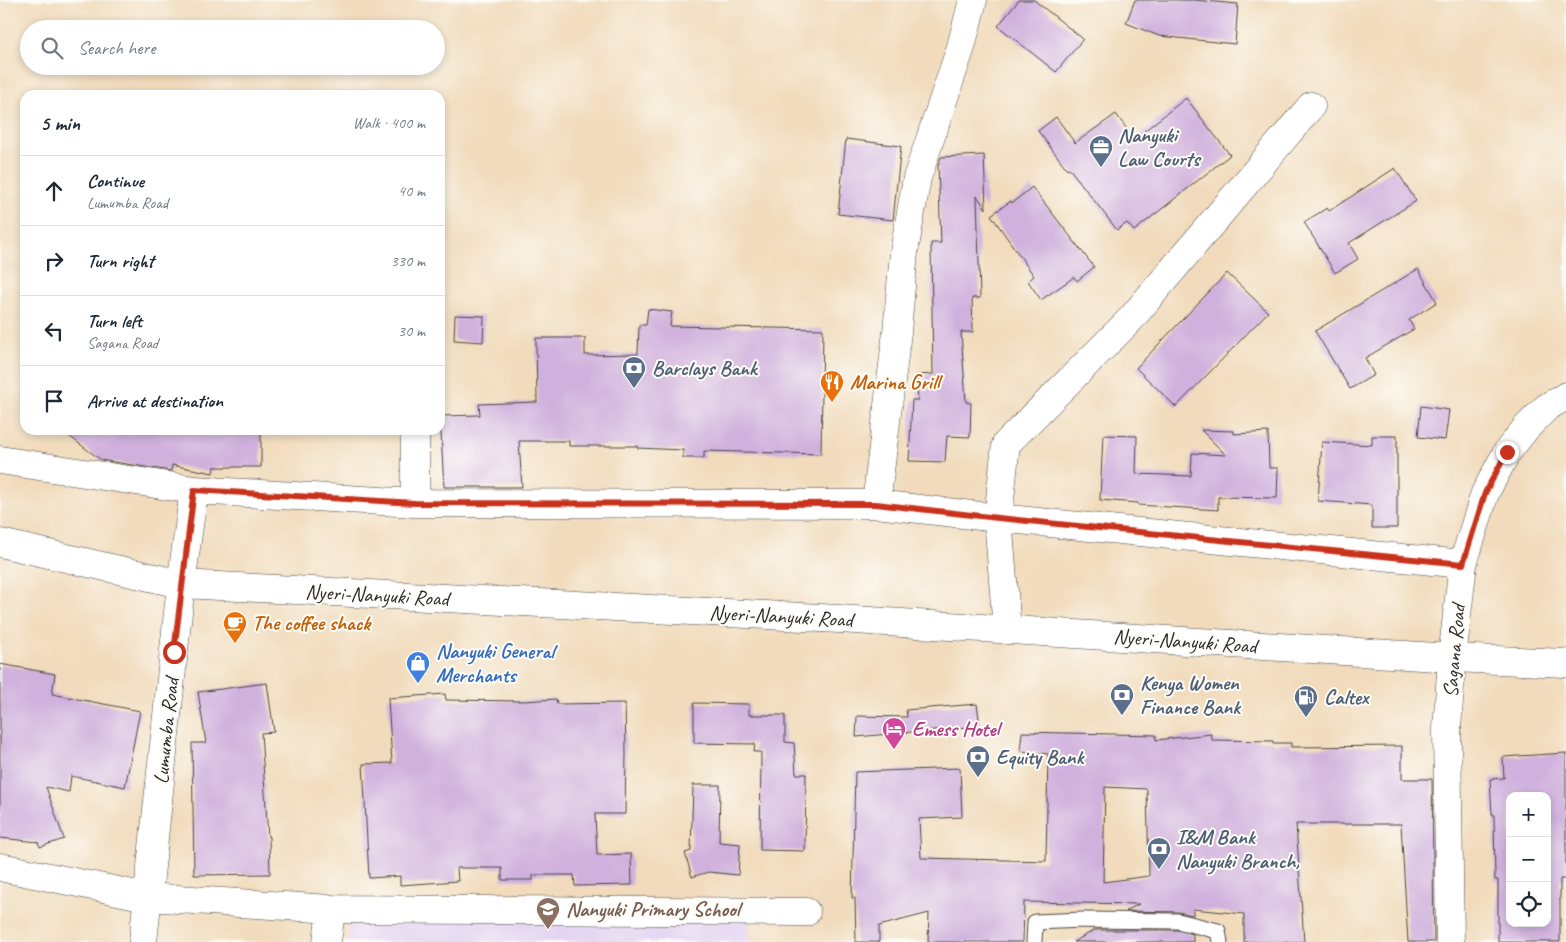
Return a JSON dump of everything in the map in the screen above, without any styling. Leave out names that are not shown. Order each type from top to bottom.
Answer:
[{"type":"main road","points":[[876,504],[898,332],[904,252],[917,178],[961,47],[973,0]]},
{"type":"main road","points":[[1007,630],[998,518],[1006,444],[1130,320],[1311,106]]},
{"type":"main road","name":"Sagana Road","points":[[1450,942],[1448,729],[1452,658],[1463,564],[1485,493],[1507,452],[1526,428],[1547,407],[1566,396]]},
{"type":"main road","points":[[415,435],[415,503]]},
{"type":"main road","points":[[0,460],[194,490],[415,503],[876,504],[998,518],[1463,564]]},
{"type":"main road","name":"Lumumba Road","points":[[142,942],[181,584],[194,490]]},
{"type":"main road","name":"Nyeri-Nanyuki Road","points":[[0,543],[181,584],[819,618],[1452,658],[1566,663]]},
{"type":"main road","points":[[0,867],[147,897],[331,909],[806,912]]},
{"type":"main road","points":[[328,942],[331,909]]},
{"type":"lane","points":[[1034,942],[1035,922],[1083,920],[1178,920],[1218,931],[1220,942]]},
{"type":"shaded area","name":"Nanyuki Primary School","points":[[349,914],[748,919],[750,942],[347,942]]},
{"type":"building","points":[[1019,0],[1034,0],[1083,39],[1056,72],[998,26]]},
{"type":"building","points":[[1135,0],[1194,0],[1238,4],[1235,44],[1159,36],[1126,23]]},
{"type":"building","points":[[1186,98],[1230,155],[1134,231],[1127,223],[1117,230],[1038,131],[1056,117],[1075,143],[1116,114],[1134,139]]},
{"type":"building","points":[[846,139],[901,146],[893,220],[838,214]]},
{"type":"building","points":[[984,155],[986,209],[977,196],[980,298],[972,298],[973,332],[961,332],[966,402],[971,403],[970,437],[947,436],[945,462],[909,461],[912,400],[918,400],[916,375],[933,374],[931,243],[941,243],[938,166],[941,157]]},
{"type":"building","points":[[1395,168],[1416,201],[1349,243],[1358,259],[1335,273],[1304,222],[1327,208],[1329,211]]},
{"type":"building","points":[[1032,187],[1094,267],[1077,281],[1074,277],[1041,300],[1028,281],[1034,276],[991,215],[1011,201],[1012,203]]},
{"type":"building","points":[[1418,269],[1437,302],[1409,320],[1414,329],[1365,358],[1374,375],[1350,389],[1315,331]]},
{"type":"building","points":[[1227,273],[1268,312],[1176,407],[1136,368]]},
{"type":"building","points":[[648,309],[672,312],[670,326],[823,329],[821,454],[704,451],[704,458],[683,458],[683,450],[637,448],[637,446],[569,446],[569,441],[519,441],[522,487],[444,487],[441,435],[445,435],[445,416],[480,415],[479,404],[537,402],[536,338],[585,338],[585,355],[638,354],[639,325],[646,325]]},
{"type":"building","points":[[455,315],[484,316],[483,342],[454,340]]},
{"type":"building","points":[[1421,406],[1449,410],[1445,440],[1418,437]]},
{"type":"building","points":[[1201,430],[1234,431],[1234,434],[1268,432],[1269,468],[1278,468],[1277,498],[1218,497],[1218,510],[1138,505],[1138,503],[1100,500],[1103,435],[1137,436],[1136,474],[1191,476],[1192,453],[1226,455]]},
{"type":"building","points":[[68,435],[261,435],[261,467],[214,467],[213,473],[172,465],[171,471],[101,460]]},
{"type":"building","points":[[1372,436],[1397,436],[1397,528],[1372,528],[1372,505],[1318,501],[1322,442],[1372,445]]},
{"type":"building","points":[[0,664],[55,674],[52,694],[140,711],[125,787],[71,776],[69,792],[46,787],[64,839],[40,847],[38,842],[0,838]]},
{"type":"building","points":[[267,683],[274,732],[261,733],[270,874],[194,875],[192,743],[206,743],[198,692]]},
{"type":"building","points":[[445,694],[446,700],[524,701],[556,699],[557,704],[625,703],[625,814],[595,814],[597,855],[631,854],[632,885],[575,886],[574,875],[533,875],[533,880],[502,880],[502,868],[457,868],[458,881],[400,885],[400,876],[369,878],[363,764],[392,763],[388,698]]},
{"type":"building","points":[[694,703],[749,704],[749,715],[785,715],[785,742],[794,743],[796,774],[806,774],[805,851],[760,850],[761,752],[754,752],[755,744],[694,743]]},
{"type":"building","points":[[977,704],[980,726],[856,737],[857,716],[907,717],[906,710]]},
{"type":"building","points":[[1022,732],[1156,735],[1156,740],[1211,734],[1212,740],[1273,741],[1273,743],[1291,743],[1291,747],[1402,746],[1402,779],[1432,779],[1434,942],[1408,942],[1401,824],[1296,824],[1304,942],[1244,942],[1244,914],[1193,909],[1193,915],[1178,912],[1126,911],[1139,904],[1024,902],[1023,942],[928,942],[929,913],[879,926],[879,942],[856,942],[855,898],[852,898],[855,772],[960,768],[962,817],[919,819],[921,858],[1046,861],[1048,754],[1020,751]],"holes":[[[1105,787],[1147,789],[1149,876],[1103,882]]]},
{"type":"building","points":[[1566,753],[1566,879],[1560,879],[1560,942],[1498,942],[1498,880],[1495,880],[1494,814],[1492,814],[1490,779],[1504,778],[1503,757]]},
{"type":"building","points":[[693,785],[720,785],[719,842],[740,844],[738,875],[708,872],[692,877],[685,853],[691,851]]},
{"type":"building","points":[[1095,930],[1177,930],[1193,934],[1193,942],[1073,942]]},
{"type":"place","name":"Nanyuki Law Courts","points":[[1101,168]]},
{"type":"place","name":"Barclays Bank","points":[[634,389]]},
{"type":"place","name":"Marina Grill","points":[[832,403]]},
{"type":"place","name":"The coffee shack","points":[[235,644]]},
{"type":"place","name":"Nanyuki General Merchants","points":[[418,684]]},
{"type":"place","name":"Kenya Women Finance Bank","points":[[1122,716]]},
{"type":"place","name":"Caltex","points":[[1306,718]]},
{"type":"place","name":"Emess Hotel","points":[[894,750]]},
{"type":"place","name":"Equity Bank","points":[[978,778]]},
{"type":"place","name":"I&M Bank Nanyuki Branch,","points":[[1159,870]]},
{"type":"place","name":"Nanyuki Primary School","points":[[548,930]]},
{"type":"route","points":[[174,652],[194,490],[415,503],[876,504],[998,518],[1463,564],[1485,493],[1507,452]]}]
